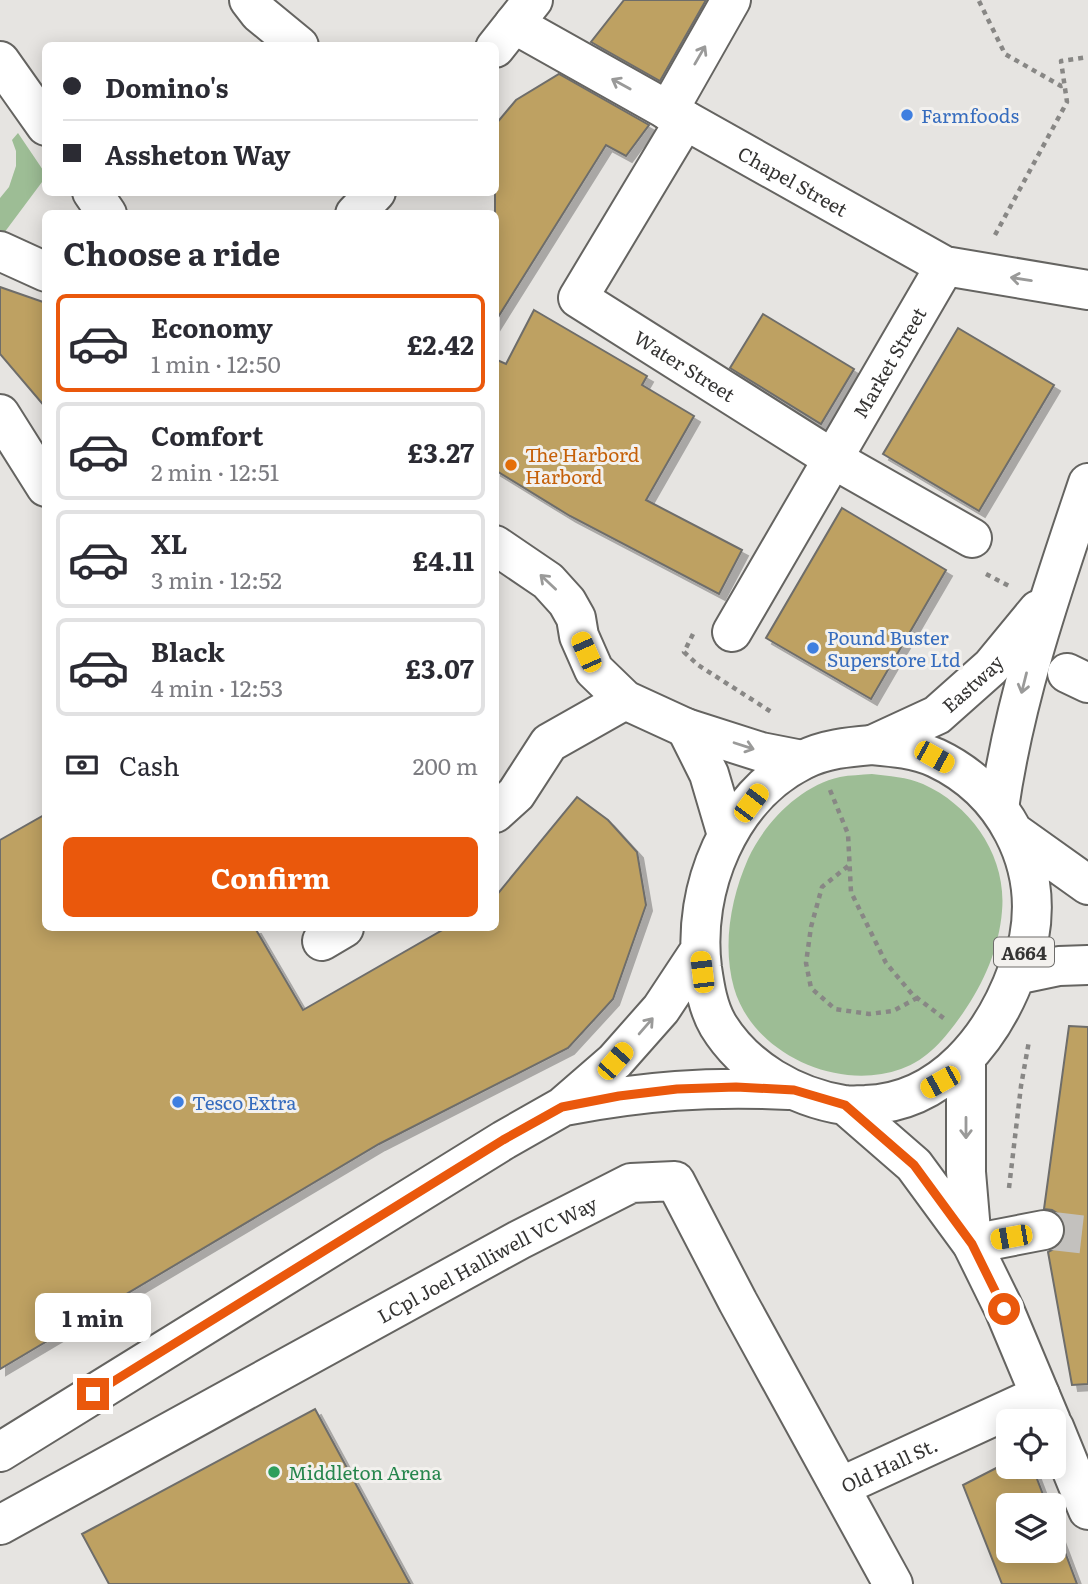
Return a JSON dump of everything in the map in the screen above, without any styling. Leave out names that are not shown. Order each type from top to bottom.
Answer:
[{"type":"main road","points":[[249,0],[259,13],[294,42]]},
{"type":"main road","points":[[676,116],[732,0]]},
{"type":"main road","name":"Chapel Street","points":[[514,24],[676,116],[963,269],[1088,290]]},
{"type":"main road","points":[[0,61],[42,120]]},
{"type":"main road","name":"Water Street","points":[[676,116],[578,298],[833,459],[972,538]]},
{"type":"main road","points":[[359,210],[372,196]]},
{"type":"main road","points":[[0,251],[42,270]]},
{"type":"main road","name":"Market Street","points":[[715,628],[963,269]]},
{"type":"main road","points":[[0,414],[42,480]]},
{"type":"main road","name":"Eastway","points":[[1007,820],[1004,771],[1018,707],[1051,594],[1088,484]]},
{"type":"main road","points":[[499,548],[548,581],[567,602],[576,618],[579,636],[594,670],[625,701],[686,728],[815,773]]},
{"type":"main road","name":"Eastway","points":[[872,744],[937,715],[991,667],[1051,594]]},
{"type":"main road","points":[[499,809],[516,794],[549,743],[625,701]]},
{"type":"main road","points":[[686,728],[709,774],[727,835]]},
{"type":"main road","name":"A664","points":[[1007,820],[1028,868],[1032,902],[1029,939],[1000,1010],[966,1059],[940,1082],[914,1096],[881,1105],[845,1105],[794,1090],[760,1072],[736,1050],[718,1024],[705,995],[700,950],[702,909],[711,872],[727,835],[762,788],[815,773],[833,749],[872,744],[906,748],[934,757],[963,773],[982,789],[1007,820],[1088,885]]},
{"type":"main road","name":"A664","points":[[0,1452],[562,1107],[625,1051],[661,1009],[700,950]]},
{"type":"main road","name":"A664","points":[[1016,975],[1088,965]]},
{"type":"main road","points":[[966,1059],[966,1172],[972,1244]]},
{"type":"main road","name":"A664","points":[[562,1107],[677,1089],[736,1087],[794,1090]]},
{"type":"main road","points":[[845,1105],[914,1165],[972,1244],[1004,1309],[1046,1409]]},
{"type":"main road","name":"LCpl Joel Halliwell VC Way","points":[[0,1525],[541,1229],[631,1183],[674,1181],[840,1487]]},
{"type":"main road","points":[[972,1244],[1044,1230]]},
{"type":"main road","name":"Old Hall St.","points":[[893,1584],[840,1487],[996,1432]]},
{"type":"main road","points":[[1066,1457],[1088,1510]]},
{"type":"path","points":[[979,1],[1005,54],[1061,86],[1065,85]]},
{"type":"path","points":[[963,269],[983,256],[1067,102],[1061,61],[1088,57]]},
{"type":"path","points":[[715,628],[684,652],[780,718]]},
{"type":"path","points":[[815,773],[848,834],[851,892],[886,963],[917,998],[952,1025]]},
{"type":"path","points":[[849,865],[822,887],[811,927],[806,963],[811,988],[835,1009],[869,1014],[893,1010],[917,998]]},
{"type":"path","points":[[1007,1200],[1021,1086],[1030,1038]]},
{"type":"green space","points":[[18,133],[42,169],[42,182],[4,233],[0,232],[0,198],[9,187],[16,166],[16,151],[12,140]]},
{"type":"green space","points":[[872,774],[904,778],[923,784],[957,806],[971,820],[983,836],[999,871],[1002,911],[998,938],[984,977],[971,1002],[943,1039],[920,1059],[901,1069],[877,1075],[851,1075],[825,1071],[801,1062],[779,1049],[759,1032],[744,1011],[734,988],[730,972],[730,922],[748,859],[774,819],[811,788],[844,776]]},
{"type":"building","points":[[624,0],[706,0],[660,81],[591,42]]},
{"type":"building","points":[[559,74],[649,125],[626,156],[606,145],[499,316],[499,210],[495,210],[495,196],[499,196],[499,120],[516,100]]},
{"type":"building","points":[[0,287],[42,302],[42,403],[0,354]]},
{"type":"building","points":[[534,310],[647,376],[642,385],[694,416],[646,500],[742,550],[719,594],[570,516],[499,472],[499,361],[506,364]]},
{"type":"building","points":[[763,314],[854,369],[821,424],[730,368]]},
{"type":"building","points":[[958,328],[1054,385],[979,511],[883,454]]},
{"type":"building","points":[[842,508],[946,570],[871,699],[766,638]]},
{"type":"building","name":"Tesco Extra","points":[[577,797],[608,820],[637,852],[646,905],[613,999],[568,1048],[379,1144],[0,1369],[0,840],[42,816],[42,931],[257,931],[303,1010],[441,931],[499,931],[499,892]]},
{"type":"building","points":[[1069,1026],[1088,1027],[1088,1384],[1072,1385],[1048,1252],[1059,1246],[1066,1227],[1060,1215],[1044,1209]]},
{"type":"building","name":"Middleton Arena","points":[[315,1409],[410,1584],[109,1584],[82,1534]]},
{"type":"building","points":[[996,1468],[996,1479],[1037,1479],[1042,1493],[996,1493],[996,1563],[1066,1563],[1066,1555],[1077,1584],[1002,1584],[963,1485]]},
{"type":"tunnel","points":[[1044,1230],[1088,1235]]},
{"type":"place","name":"Farmfoods","points":[[907,115]]},
{"type":"place","name":"The Harbord Harbord","points":[[511,465]]},
{"type":"place","name":"Pound Buster Superstore Ltd","points":[[813,648]]},
{"type":"place","name":"Tesco Extra","points":[[178,1102]]},
{"type":"place","name":"Middleton Arena","points":[[274,1472]]},
{"type":"route","points":[[93,1394],[503,1140],[562,1107],[677,1089],[736,1087],[794,1090],[845,1105],[914,1165],[972,1244],[1004,1309]]}]
